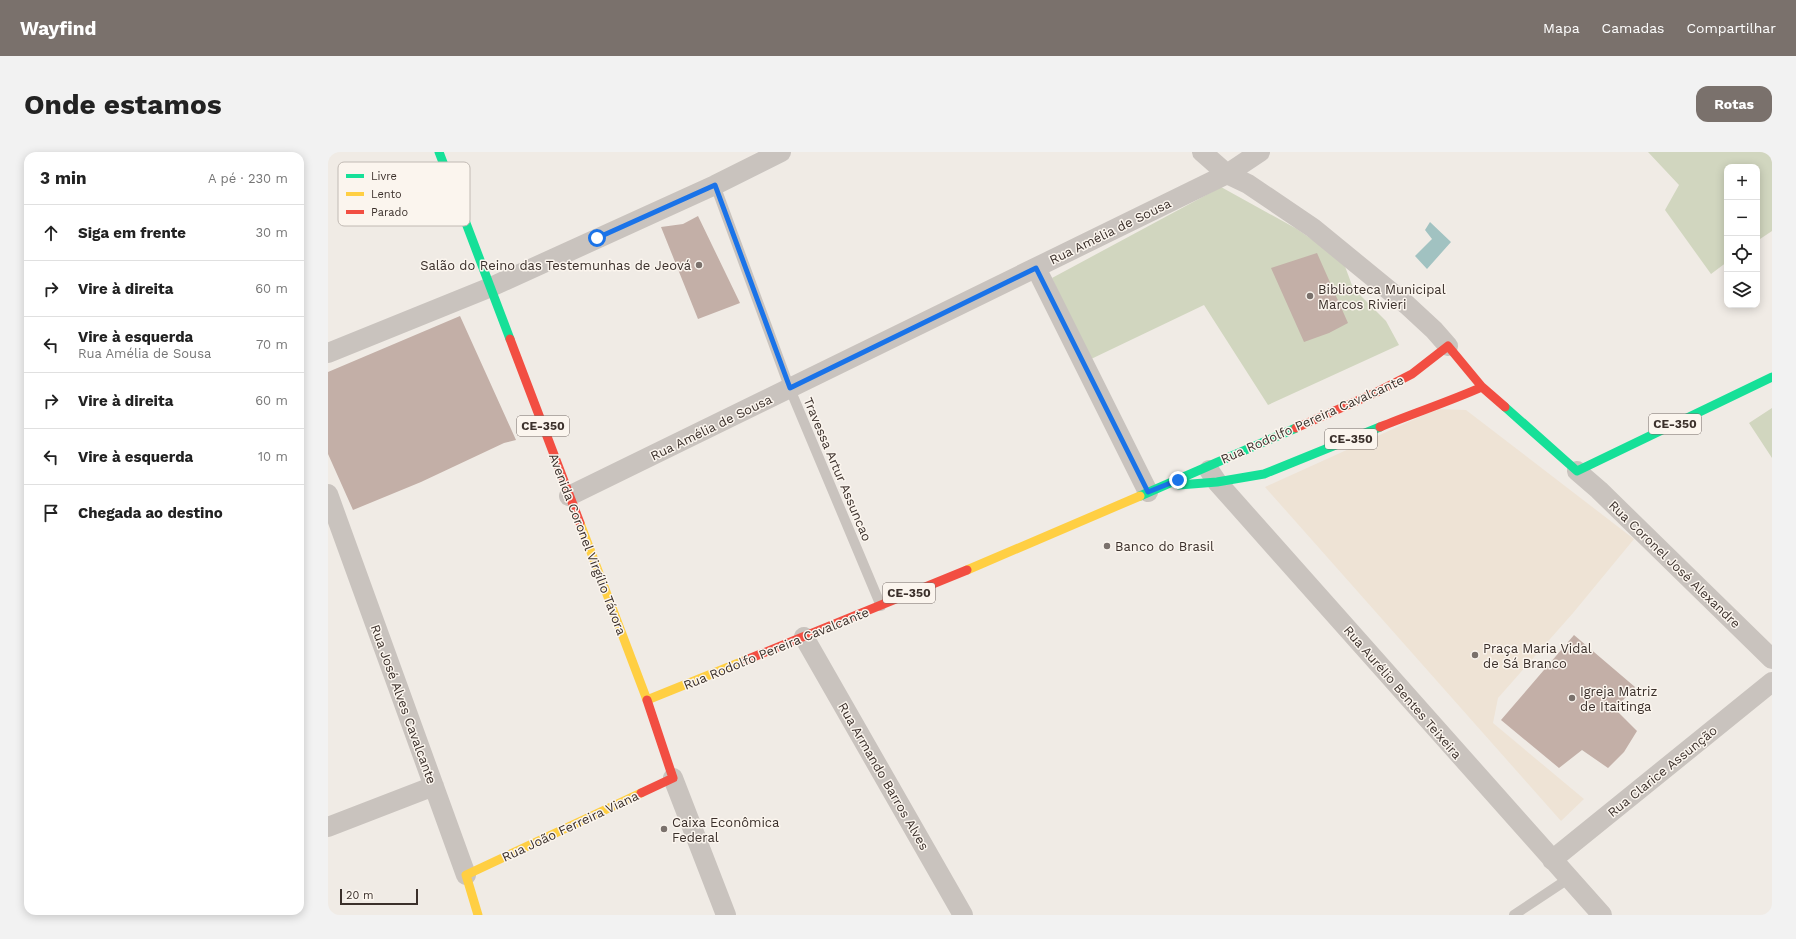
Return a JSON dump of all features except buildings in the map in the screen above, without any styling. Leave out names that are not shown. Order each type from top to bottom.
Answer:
[{"type":"main road","name":"Avenida Coronel Virgílio Távora","points":[[439,152],[443,162]]},
{"type":"main road","name":"Avenida Coronel Virgílio Távora","points":[[468,226],[647,700],[673,778]]},
{"type":"main road","points":[[1448,346],[1482,387],[1577,471]]},
{"type":"main road","name":"Rua Rodolfo Pereira Cavalcante","points":[[1171,483],[1181,486],[1212,474],[1412,374],[1448,346]]},
{"type":"main road","name":"CE-350","points":[[1577,471],[1772,377]]},
{"type":"main road","name":"Rua Rodolfo Pereira Cavalcante","points":[[647,700],[881,606],[1171,483],[1212,474],[1264,474],[1417,412],[1441,406],[1482,387]]},
{"type":"main road","name":"Rua João Ferreira Viana","points":[[466,875],[673,778]]},
{"type":"main road","name":"Rua José Alves Cavalcante","points":[[466,875],[478,915]]},
{"type":"street","points":[[328,353],[491,287],[715,185],[781,152]]},
{"type":"street","points":[[1202,152],[1227,174],[1254,188],[1313,228],[1407,305],[1434,330],[1448,346]]},
{"type":"street","name":"Rua Amélia de Sousa","points":[[569,496],[1227,174],[1260,152]]},
{"type":"street","points":[[1036,268],[1148,492]]},
{"type":"street","name":"Rua Coronel José Alexandre","points":[[1577,471],[1599,490],[1772,658]]},
{"type":"street","name":"Rua Aurélio Bentes Teixeira","points":[[1212,474],[1602,915]]},
{"type":"street","name":"Rua José Alves Cavalcante","points":[[328,494],[466,875]]},
{"type":"street","name":"Rua Armando Barros Alves","points":[[804,637],[963,915]]},
{"type":"street","name":"Rua Clarice Assunção","points":[[1552,860],[1772,682]]},
{"type":"street","name":"Avenida Coronel Virgílio Távora","points":[[673,778],[726,915]]},
{"type":"street","points":[[328,827],[434,786]]},
{"type":"lane","name":"Travessa Artur Assuncao","points":[[715,185],[790,388],[881,606]]},
{"type":"lane","points":[[1514,915],[1568,878]]},
{"type":"green space","points":[[1648,152],[1772,152],[1772,231],[1760,239],[1760,164],[1724,164],[1724,264],[1711,274],[1665,210],[1679,185]]},
{"type":"green space","points":[[1221,187],[1297,229],[1343,261],[1353,288],[1386,321],[1399,345],[1268,405],[1204,305],[1089,360],[1052,278]]},
{"type":"green space","points":[[1772,408],[1772,458],[1749,423]]},
{"type":"shaded area","name":"Praça Maria Vidal de Sá Branco","points":[[1437,409],[1466,410],[1634,539],[1573,613],[1498,698],[1493,723],[1584,799],[1561,821],[1265,487]]},
{"type":"water","points":[[1430,222],[1451,242],[1427,269],[1415,256],[1432,239],[1425,230]]},
{"type":"traffic: fast","points":[[439,152],[443,162]]},
{"type":"traffic: fast","points":[[467,226],[510,339]]},
{"type":"traffic: fast","points":[[1505,407],[1577,471],[1772,377]]},
{"type":"traffic: fast","points":[[1179,485],[1217,482],[1264,474],[1380,427]]},
{"type":"traffic: fast","points":[[1140,496],[1296,428]]},
{"type":"traffic: slow","points":[[967,570],[1140,496]]},
{"type":"traffic: slow","points":[[580,523],[647,700],[746,660]]},
{"type":"traffic: slow","points":[[478,915],[466,875],[641,793]]},
{"type":"traffic: jam","points":[[510,339],[580,523]]},
{"type":"traffic: jam","points":[[1296,428],[1377,392],[1412,374],[1448,346],[1482,387],[1505,407]]},
{"type":"traffic: jam","points":[[1380,427],[1482,387]]},
{"type":"traffic: jam","points":[[746,660],[967,570]]},
{"type":"traffic: jam","points":[[641,793],[673,778],[647,700]]},
{"type":"place","name":"Salão do Reino das Testemunhas de Jeová","points":[[699,265]]},
{"type":"place","name":"Biblioteca Municipal Marcos Rivieri","points":[[1310,296]]},
{"type":"place","name":"Banco do Brasil","points":[[1107,546]]},
{"type":"place","name":"Praça Maria Vidal de Sá Branco","points":[[1475,655]]},
{"type":"place","name":"Igreja Matriz de Itaitinga","points":[[1572,698]]},
{"type":"place","name":"Caixa Econômica Federal","points":[[664,829]]},
{"type":"route","points":[[597,238],[715,185],[790,388],[1036,268],[1148,492],[1178,480]]}]
